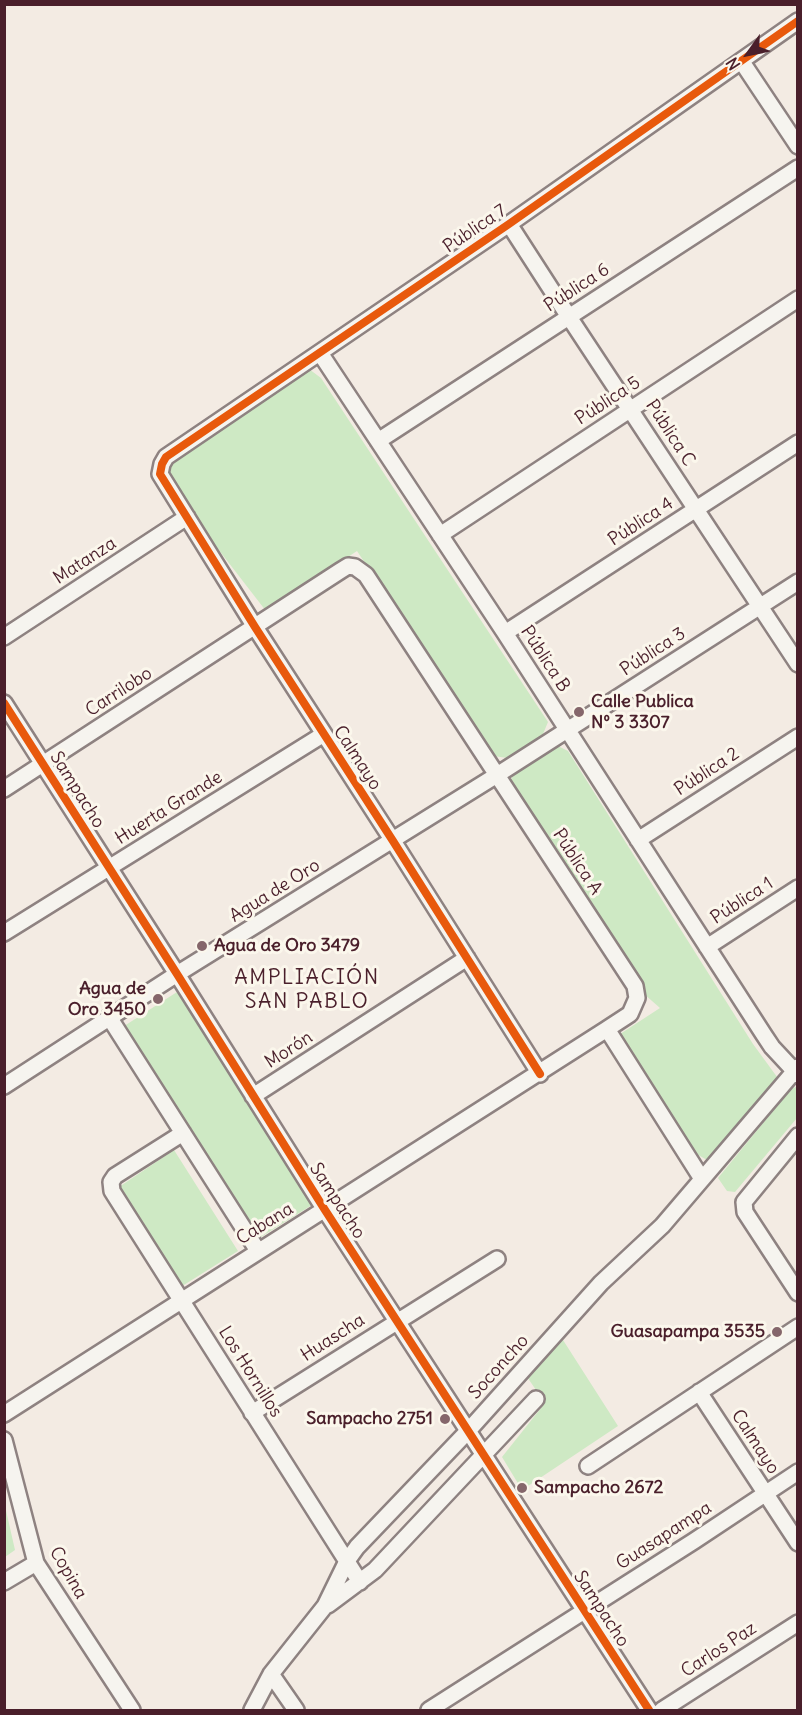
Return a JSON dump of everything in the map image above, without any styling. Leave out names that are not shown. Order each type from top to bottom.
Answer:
[{"type":"street","name":"Pública 7","points":[[166,457],[509,224],[798,21]]},
{"type":"street","points":[[742,62],[798,146]]},
{"type":"street","name":"Pública 6","points":[[378,441],[798,168]]},
{"type":"street","name":"Pública C","points":[[509,224],[798,664]]},
{"type":"street","name":"Pública 5","points":[[440,535],[798,299]]},
{"type":"street","name":"Pública B","points":[[320,353],[505,633],[764,1035],[796,1071]]},
{"type":"street","name":"Pública 4","points":[[505,633],[798,443]]},
{"type":"street","name":"Calmayo","points":[[166,457],[160,474],[540,1074]]},
{"type":"street","name":"Matanza","points":[[4,637],[187,518]]},
{"type":"street","name":"Pública A","points":[[255,627],[348,566],[355,567],[366,575],[635,986],[637,998],[630,1014],[607,1029]]},
{"type":"street","points":[[760,606],[798,582]]},
{"type":"street","name":"Pública 3","points":[[568,731],[760,606]]},
{"type":"street","name":"Carrilobo","points":[[4,789],[255,627]]},
{"type":"street","name":"Sampacho","points":[[4,704],[396,1321],[649,1710]]},
{"type":"street","name":"Agua de Oro","points":[[4,1086],[177,974],[568,731]]},
{"type":"street","name":"Huerta Grande","points":[[4,933],[324,734]]},
{"type":"street","name":"Pública 2","points":[[638,840],[798,737]]},
{"type":"street","name":"Pública 1","points":[[707,947],[798,888]]},
{"type":"street","name":"Morón","points":[[253,1096],[467,958]]},
{"type":"street","points":[[109,1017],[258,1251]]},
{"type":"street","points":[[607,1029],[702,1179]]},
{"type":"street","name":"Cabana","points":[[4,1414],[540,1074],[607,1029]]},
{"type":"street","name":"Soconcho","points":[[252,1710],[272,1674],[326,1606],[347,1561],[357,1547],[468,1431],[601,1283],[662,1226],[796,1071]]},
{"type":"street","name":"Los Hornillos","points":[[183,1133],[115,1176],[111,1182],[112,1191],[360,1582]]},
{"type":"street","points":[[798,1136],[744,1202],[745,1212],[798,1293]]},
{"type":"street","name":"Huascha","points":[[252,1413],[497,1259]]},
{"type":"street","points":[[588,1466],[798,1327]]},
{"type":"street","name":"Calmayo","points":[[699,1392],[798,1543]]},
{"type":"street","points":[[326,1606],[375,1570],[536,1399]]},
{"type":"street","name":"Copina","points":[[4,1440],[36,1563],[132,1710]]},
{"type":"street","name":"Guasapampa","points":[[429,1710],[798,1472]]},
{"type":"street","points":[[4,1582],[36,1563]]},
{"type":"street","name":"Carlos Paz","points":[[662,1710],[798,1623]]},
{"type":"street","points":[[272,1674],[296,1710]]},
{"type":"green space","points":[[309,369],[321,378],[548,722],[543,734],[508,758],[493,756],[357,551],[266,611],[160,474],[174,460]]},
{"type":"green space","points":[[558,746],[568,751],[753,1044],[780,1081],[707,1160],[693,1152],[617,1036],[660,1008],[635,986],[509,783],[514,774]]},
{"type":"green space","points":[[177,992],[312,1205],[253,1242],[118,1030]]},
{"type":"green space","points":[[796,1087],[797,1118],[735,1192],[727,1191],[718,1178],[791,1089]]},
{"type":"green space","points":[[174,1150],[238,1251],[179,1288],[116,1189]]},
{"type":"green space","points":[[563,1340],[618,1426],[522,1490],[502,1457],[545,1403],[525,1374]]},
{"type":"green space","points":[[5,1506],[15,1550],[4,1557]]},
{"type":"cycle path","points":[[540,1074],[160,474],[162,464],[166,457],[509,224],[798,21]]},
{"type":"cycle path","points":[[4,703],[325,1210],[649,1710]]},
{"type":"place","name":"Calle Publica Nº 3 3307","points":[[579,712]]},
{"type":"place","name":"Agua de Oro 3479","points":[[202,946]]},
{"type":"place","name":"Agua de Oro 3450","points":[[158,999]]},
{"type":"place","name":"Guasapampa 3535","points":[[777,1332]]},
{"type":"place","name":"Sampacho 2751","points":[[445,1419]]},
{"type":"place","name":"Sampacho 2672","points":[[522,1488]]},
{"type":"district","name":"AMPLIACIÓN SAN PABLO","points":[[307,990]]}]
